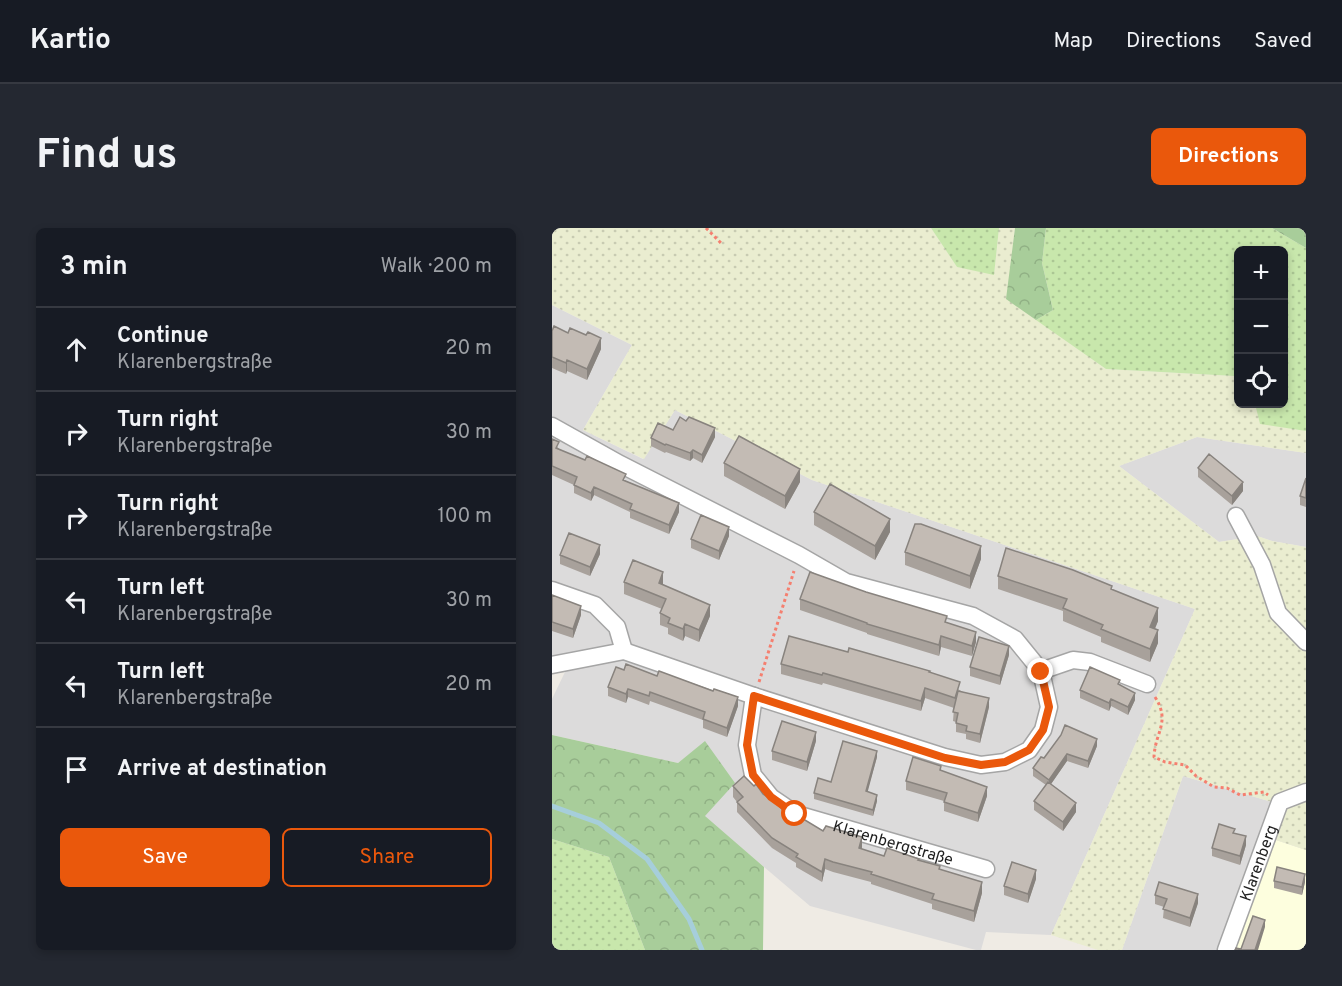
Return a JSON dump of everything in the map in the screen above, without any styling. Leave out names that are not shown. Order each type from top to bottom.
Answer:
[{"type":"street","points":[[552,426],[620,464],[799,555],[846,582],[973,616],[1015,639],[1041,672],[1049,707],[1043,730],[1029,750],[1005,762],[981,765],[945,758],[624,651],[552,665]]},
{"type":"street","points":[[1236,516],[1262,565],[1278,613],[1306,642]]},
{"type":"street","points":[[552,590],[595,605],[617,627],[624,651]]},
{"type":"street","points":[[1041,672],[1073,660],[1090,662],[1147,684]]},
{"type":"street","name":"Klarenbergstraße","points":[[754,696],[747,745],[753,775],[771,797],[795,814],[986,869]]},
{"type":"street","name":"Klarenberg","points":[[1226,950],[1280,802],[1306,792]]},
{"type":"path","points":[[706,228],[722,244]]},
{"type":"path","points":[[754,696],[799,555]]},
{"type":"path","points":[[1147,684],[1162,708],[1163,720],[1154,749],[1154,757],[1165,762],[1185,765],[1196,776],[1214,787],[1227,788],[1240,795],[1264,792],[1280,802]]},
{"type":"shaded area","points":[[552,228],[931,228],[957,267],[994,274],[999,228],[1015,228],[1007,299],[1106,369],[1234,376],[1234,408],[1256,408],[1260,423],[1306,431],[1306,453],[1197,437],[1119,466],[1219,542],[1257,536],[1306,547],[1306,850],[1276,840],[1286,806],[1183,776],[1122,950],[1098,950],[1051,935],[1195,609],[812,480],[675,410],[644,459],[583,430],[632,345],[552,305]]},
{"type":"shaded area","points":[[552,305],[632,345],[583,430],[643,459],[675,410],[812,480],[1195,609],[1051,935],[986,932],[981,950],[976,950],[810,906],[704,816],[706,742],[678,763],[552,735],[552,699],[565,672],[552,674]]},
{"type":"shaded area","points":[[1197,437],[1306,453],[1306,547],[1257,536],[1219,542],[1119,466]]},
{"type":"shaded area","points":[[1183,776],[1286,806],[1276,840],[1306,850],[1306,950],[1122,950]]},
{"type":"shaded area","points":[[1276,840],[1306,850],[1306,950],[1234,950]]},
{"type":"green space","points":[[931,228],[999,228],[994,275],[957,267]]},
{"type":"green space","points":[[1015,228],[1046,228],[1042,263],[1053,310],[1036,320],[1006,299]]},
{"type":"green space","points":[[1046,228],[1272,228],[1306,248],[1306,431],[1260,424],[1256,408],[1288,408],[1288,246],[1234,246],[1234,376],[1106,369],[1036,320],[1053,310],[1042,263]]},
{"type":"green space","points":[[1272,228],[1306,228],[1306,248]]},
{"type":"green space","points":[[552,735],[678,763],[705,741],[735,783],[705,816],[764,867],[763,950],[645,950],[609,857],[552,839]]},
{"type":"green space","points":[[552,839],[609,857],[645,950],[552,950]]},
{"type":"building","points":[[554,326],[568,333],[570,328],[601,338],[587,369],[567,360],[566,363],[552,357]]},
{"type":"building","points":[[680,417],[686,421],[689,417],[715,428],[702,455],[693,450],[690,453],[665,445],[651,438],[658,423],[673,430]]},
{"type":"building","points":[[739,436],[800,469],[785,496],[724,463]]},
{"type":"building","points":[[552,439],[559,442],[556,448],[585,460],[587,456],[626,474],[623,480],[679,503],[669,525],[630,509],[632,504],[594,487],[591,493],[574,485],[577,477],[552,466]]},
{"type":"building","points":[[1209,454],[1243,482],[1232,496],[1198,468]]},
{"type":"building","points":[[1306,478],[1306,498],[1300,496]]},
{"type":"building","points":[[830,484],[890,519],[875,546],[814,512]]},
{"type":"building","points":[[701,515],[729,527],[719,551],[691,539]]},
{"type":"building","points":[[915,524],[921,524],[981,546],[970,576],[905,552]]},
{"type":"building","points":[[569,533],[600,545],[590,567],[560,555]]},
{"type":"building","points":[[1006,548],[1073,570],[1112,586],[1111,589],[1158,608],[1150,627],[1158,630],[1150,649],[1101,629],[1103,625],[1063,608],[1067,599],[998,576]]},
{"type":"building","points":[[633,560],[663,572],[659,583],[710,605],[699,630],[685,624],[683,629],[668,623],[670,618],[660,613],[666,599],[624,582]]},
{"type":"building","points":[[810,572],[866,592],[947,616],[945,622],[976,632],[972,646],[941,636],[939,645],[867,624],[800,599]]},
{"type":"building","points":[[552,595],[581,606],[573,629],[552,622]]},
{"type":"building","points":[[789,636],[848,652],[849,648],[960,682],[955,698],[925,688],[921,701],[823,673],[822,675],[781,664]]},
{"type":"building","points":[[979,637],[1009,646],[1000,676],[970,667]]},
{"type":"building","points":[[626,664],[657,676],[659,671],[713,691],[714,689],[738,697],[727,728],[703,719],[705,712],[650,692],[649,696],[628,689],[626,694],[608,687],[616,667],[624,670]]},
{"type":"building","points":[[1090,667],[1120,680],[1118,684],[1135,693],[1128,707],[1111,699],[1109,703],[1080,690]]},
{"type":"building","points":[[958,691],[989,698],[980,734],[966,731],[967,726],[956,723],[958,713],[953,712]]},
{"type":"building","points":[[782,721],[816,732],[807,762],[772,751]]},
{"type":"building","points":[[1065,725],[1097,739],[1088,761],[1067,754],[1049,780],[1033,768],[1041,757],[1044,758],[1061,735]]},
{"type":"building","points":[[843,741],[877,751],[866,791],[877,795],[873,810],[814,793],[818,778],[831,782]]},
{"type":"building","points":[[913,757],[941,766],[940,770],[987,787],[978,813],[944,802],[947,793],[906,781]]},
{"type":"building","points":[[744,776],[754,786],[756,784],[763,794],[789,816],[791,813],[795,814],[823,831],[826,826],[862,837],[859,848],[884,856],[887,848],[940,866],[939,869],[982,882],[974,911],[932,899],[934,894],[871,874],[872,872],[825,859],[822,872],[796,857],[798,854],[772,838],[737,802],[743,797],[733,786]]},
{"type":"building","points":[[1048,782],[1076,803],[1063,822],[1034,801]]},
{"type":"building","points":[[1219,824],[1235,829],[1233,833],[1246,836],[1240,856],[1212,848]]},
{"type":"building","points":[[1012,862],[1036,870],[1028,894],[1004,886]]},
{"type":"building","points":[[1277,867],[1305,874],[1302,887],[1274,881]]},
{"type":"building","points":[[1159,882],[1198,894],[1190,918],[1163,909],[1167,899],[1155,895]]},
{"type":"building","points":[[1253,916],[1265,920],[1255,950],[1235,950],[1236,948],[1241,949]]},
{"type":"waterway","points":[[552,806],[599,823],[647,859],[689,919],[702,950]]},
{"type":"route","points":[[795,814],[771,797],[753,775],[747,745],[754,696],[945,758],[981,765],[1005,762],[1029,750],[1043,730],[1049,707],[1041,672]]}]
